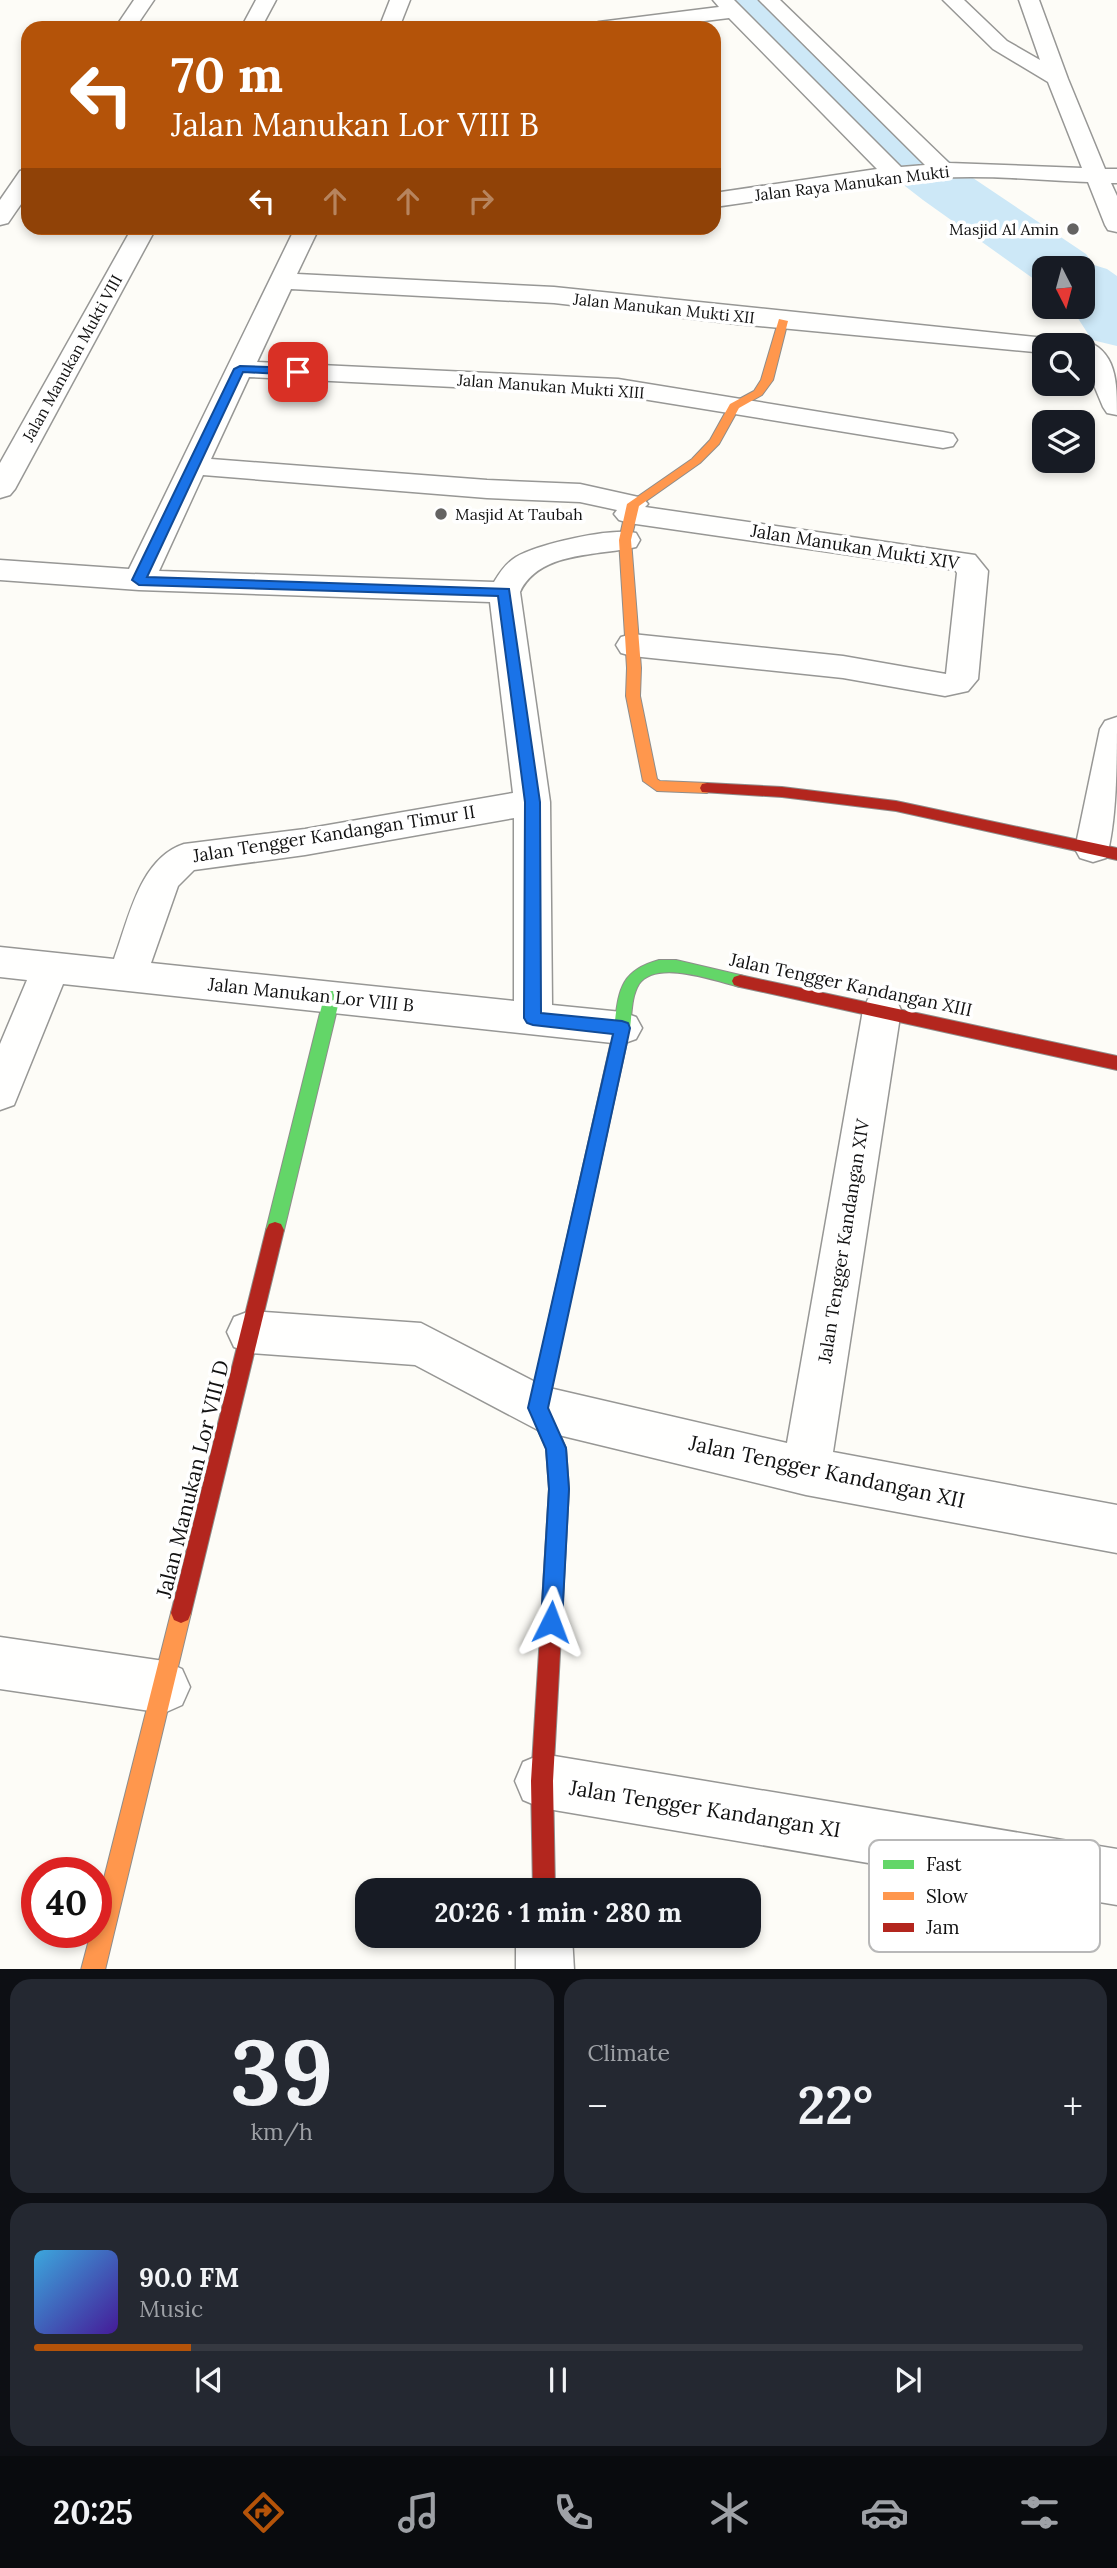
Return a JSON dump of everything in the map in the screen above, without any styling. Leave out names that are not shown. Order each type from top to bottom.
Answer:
[{"type":"street","points":[[130,21],[144,0]]},
{"type":"street","points":[[255,21],[266,0]]},
{"type":"street","points":[[392,21],[400,0]]},
{"type":"street","points":[[953,0],[1000,45],[1057,79]]},
{"type":"street","points":[[1029,0],[1057,79],[1106,176],[1117,225]]},
{"type":"street","points":[[780,2],[939,170]]},
{"type":"street","points":[[642,21],[729,6],[898,174]]},
{"type":"street","name":"Jalan Raya Manukan Mukti","points":[[724,192],[939,170],[1011,169],[1106,176]]},
{"type":"street","points":[[0,177],[21,178]]},
{"type":"street","points":[[0,218],[21,188]]},
{"type":"street","name":"Jalan Manukan Mukti VIII","points":[[0,489],[140,235]]},
{"type":"street","points":[[139,580],[304,235]]},
{"type":"street","name":"Jalan Manukan Mukti XII","points":[[281,281],[554,295],[782,321],[1032,344]]},
{"type":"street","points":[[533,1018],[532,802],[504,592],[513,574],[521,566],[563,551],[629,519],[715,443],[734,406],[758,393],[767,380],[782,321]]},
{"type":"street","points":[[1095,363],[1117,407]]},
{"type":"street","name":"Jalan Manukan Mukti XIII","points":[[240,369],[618,387],[943,440]]},
{"type":"street","name":"Jalan Manukan Mukti XIV","points":[[193,466],[580,494],[629,519],[964,562],[973,571],[962,679],[956,683],[945,685],[843,667],[632,645]]},
{"type":"street","points":[[629,519],[633,696],[647,770],[650,781],[657,786],[782,792],[896,806],[1105,851],[1117,729]]},
{"type":"street","points":[[0,570],[139,580],[504,592]]},
{"type":"street","name":"Jalan Tengger Kandangan Timur II","points":[[127,976],[162,879],[184,858],[305,842],[532,802]]},
{"type":"street","name":"Jalan Manukan Lor VIII B","points":[[0,962],[622,1028]]},
{"type":"street","name":"Jalan Tengger Kandangan XIII","points":[[538,1408],[622,1028],[622,1000],[634,974],[646,967],[662,964],[1117,1063]]},
{"type":"street","points":[[0,1093],[51,967]]},
{"type":"street","name":"Jalan Manukan Lor VIII D","points":[[93,1969],[332,997]]},
{"type":"street","name":"Jalan Tengger Kandangan XIV","points":[[806,1471],[882,1010]]},
{"type":"street","name":"Jalan Tengger Kandangan XII","points":[[250,1332],[421,1345],[538,1408],[806,1471],[1117,1528]]},
{"type":"street","points":[[538,1408],[556,1448],[559,1489],[542,1781],[544,1878]]},
{"type":"street","points":[[0,1663],[164,1687]]},
{"type":"street","name":"Jalan Tengger Kandangan XI","points":[[542,1781],[895,1840]]},
{"type":"street","points":[[544,1948],[545,1969]]},
{"type":"waterway","points":[[742,0],[768,17],[850,98],[886,142],[945,187],[1045,256]]},
{"type":"waterway","points":[[1096,294],[1117,325]]},
{"type":"traffic: fast","points":[[545,1376],[622,1028],[625,1000],[633,981],[644,970],[659,966],[676,966],[740,981]]},
{"type":"traffic: fast","points":[[275,1230],[332,997]]},
{"type":"traffic: slow","points":[[707,788],[657,786],[650,781],[633,696],[634,668],[625,540],[633,504],[696,461],[715,442],[734,406],[758,393],[767,380],[783,321]]},
{"type":"traffic: slow","points":[[93,1969],[181,1613]]},
{"type":"traffic: jam","points":[[707,788],[782,792],[896,806],[1117,854]]},
{"type":"traffic: jam","points":[[740,981],[1117,1063]]},
{"type":"traffic: jam","points":[[181,1613],[275,1230]]},
{"type":"traffic: jam","points":[[544,1878],[542,1781],[559,1489],[556,1448],[538,1408],[545,1376]]},
{"type":"place","name":"Masjid Al Amin","points":[[1073,229]]},
{"type":"place","name":"Masjid At Taubah","points":[[441,514]]},
{"type":"route","points":[[298,372],[240,369],[139,580],[504,592],[532,802],[533,1018],[622,1028],[538,1408],[556,1448],[559,1489],[551,1622]]}]
